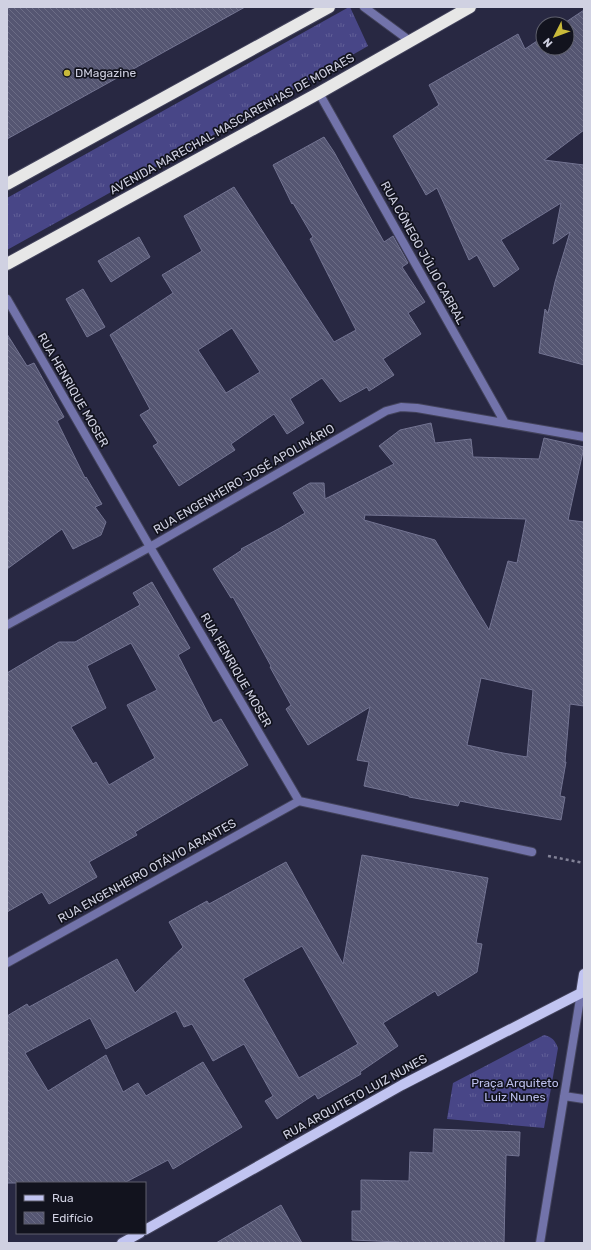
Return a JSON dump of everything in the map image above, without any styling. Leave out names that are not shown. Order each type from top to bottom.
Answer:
[{"type":"highway","points":[[7,184],[329,7]]},
{"type":"highway","name":"AVENIDA MARECHAL MASCARENHAS DE MORAES","points":[[7,264],[319,93],[470,7]]},
{"type":"main road","points":[[581,993],[584,974]]},
{"type":"main road","name":"RUA ARQUITETO LUIZ NUNES","points":[[146,1229],[402,1085],[581,993]]},
{"type":"main road","points":[[122,1243],[138,1234]]},
{"type":"street","points":[[364,7],[410,41]]},
{"type":"street","name":"RUA CÔNEGO JÚLIO CABRAL","points":[[319,93],[505,424]]},
{"type":"street","name":"RUA HENRIQUE MOSER","points":[[7,299],[299,801]]},
{"type":"street","name":"RUA ENGENHEIRO JOSÉ APOLINÁRIO","points":[[7,625],[150,547],[386,411],[401,407],[417,408],[584,437]]},
{"type":"street","points":[[299,801],[532,852]]},
{"type":"street","name":"RUA ENGENHEIRO OTÁVIO ARANTES","points":[[7,963],[299,801]]},
{"type":"street","points":[[540,1243],[581,993]]},
{"type":"street","points":[[564,1096],[584,1099]]},
{"type":"path","points":[[532,852],[584,863]]},
{"type":"green space","points":[[349,7],[368,46],[201,142],[7,250],[7,198]]},
{"type":"green space","name":"Praça Arquiteto Luiz Nunes","points":[[544,1035],[553,1039],[558,1048],[544,1128],[447,1119],[453,1083]]},
{"type":"building","name":"DMagazine","points":[[7,7],[245,7],[7,139]]},
{"type":"building","points":[[584,10],[584,130],[544,160],[584,165],[584,365],[539,353],[545,309],[548,313],[555,282],[570,232],[553,244],[561,203],[501,240],[519,269],[494,287],[477,255],[469,260],[437,188],[426,195],[393,136],[439,105],[429,85],[518,34],[525,49],[535,42],[535,56],[575,56],[575,16]]},
{"type":"building","points":[[324,137],[334,152],[384,242],[393,236],[408,263],[402,267],[425,302],[408,313],[421,334],[383,359],[394,375],[369,391],[367,387],[340,402],[322,378],[290,399],[304,423],[287,434],[274,414],[231,444],[235,450],[179,486],[153,446],[158,443],[140,415],[150,409],[110,335],[173,293],[162,275],[202,251],[184,216],[234,187],[334,342],[356,330],[310,239],[313,237],[293,203],[292,204],[273,165]],"holes":[[[232,328],[260,372],[226,393],[198,350]]]},
{"type":"building","points":[[139,237],[150,257],[111,282],[98,261]]},
{"type":"building","points":[[83,289],[105,327],[87,337],[66,299]]},
{"type":"building","points":[[7,334],[27,366],[34,363],[64,417],[57,421],[85,478],[86,477],[102,504],[95,507],[106,522],[101,535],[73,549],[62,529],[7,569]]},
{"type":"building","points":[[431,423],[435,443],[471,439],[473,457],[539,459],[544,438],[584,447],[568,520],[584,522],[584,706],[570,704],[566,762],[560,796],[565,797],[561,820],[460,801],[458,806],[409,797],[364,786],[369,762],[357,760],[370,707],[308,745],[286,709],[291,705],[270,667],[271,666],[233,597],[231,598],[213,569],[242,550],[241,549],[305,513],[293,493],[310,483],[324,483],[325,499],[394,464],[379,446],[400,430]],"holes":[[[365,515],[526,519],[517,563],[508,561],[489,630],[435,540],[364,520]],[[481,678],[533,690],[527,757],[467,745]]]},
{"type":"building","points":[[152,582],[190,648],[178,655],[213,723],[221,719],[248,765],[135,832],[137,835],[89,862],[97,877],[49,904],[42,892],[7,912],[7,673],[59,642],[75,642],[140,605],[133,593]],"holes":[[[131,643],[157,690],[127,705],[155,758],[109,785],[96,762],[93,764],[71,727],[106,708],[87,666]]]},
{"type":"building","points":[[362,855],[488,878],[476,943],[482,944],[477,972],[438,996],[435,991],[383,1023],[398,1046],[360,1072],[361,1074],[318,1099],[315,1094],[277,1119],[265,1101],[273,1096],[244,1044],[213,1061],[192,1024],[184,1027],[176,1011],[106,1049],[90,1018],[25,1053],[48,1091],[106,1055],[123,1092],[138,1083],[146,1096],[203,1062],[242,1127],[173,1169],[168,1160],[126,1182],[7,1183],[7,1016],[27,1004],[29,1007],[117,959],[135,993],[183,947],[169,922],[207,901],[209,904],[286,862],[343,964]],"holes":[[[302,946],[358,1044],[299,1078],[243,979]]]},
{"type":"building","points":[[434,1129],[520,1132],[519,1156],[506,1155],[504,1243],[399,1243],[352,1240],[352,1211],[361,1211],[361,1180],[409,1181],[410,1152],[433,1153]]},
{"type":"building","points":[[281,1205],[302,1243],[216,1243]]},
{"type":"place","name":"DMagazine","points":[[67,73]]}]
